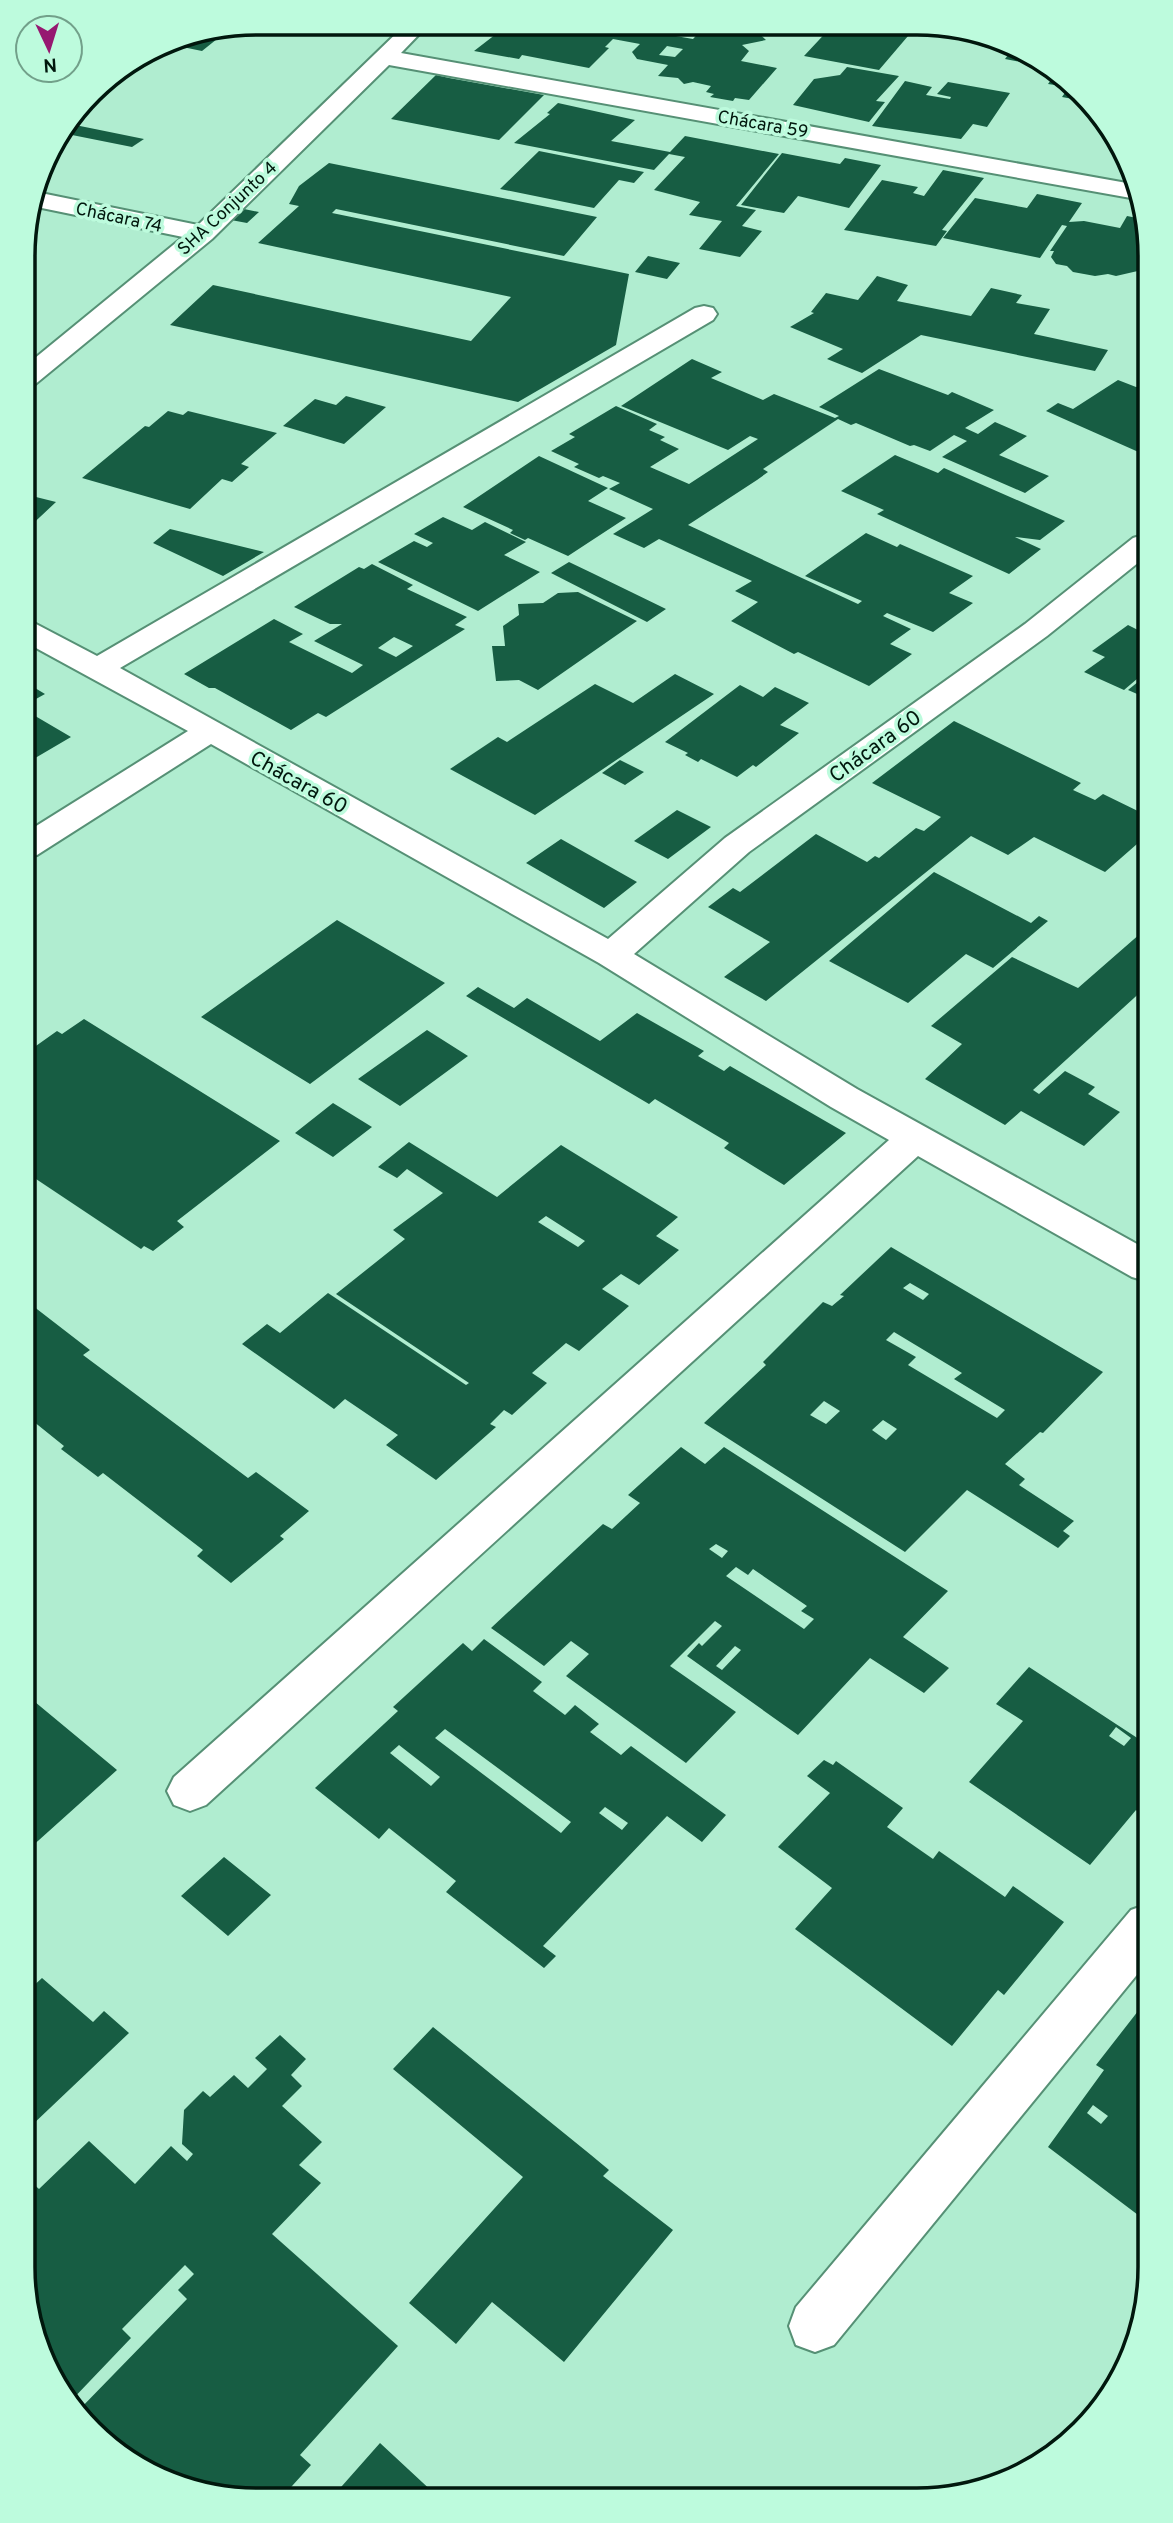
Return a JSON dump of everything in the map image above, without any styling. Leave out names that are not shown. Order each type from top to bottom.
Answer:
[{"type":"street","name":"SHA Conjunto 4","points":[[35,371],[203,234],[407,35]]},
{"type":"street","name":"Chácara 59","points":[[385,57],[1127,190]]},
{"type":"street","name":"Chácara 74","points":[[43,201],[203,234]]},
{"type":"street","points":[[98,668],[704,314]]},
{"type":"street","name":"Chácara 60","points":[[611,955],[737,845],[1037,630],[1138,548]]},
{"type":"street","name":"Chácara 60","points":[[35,636],[98,668],[611,955],[844,1098],[1138,1262]]},
{"type":"street","points":[[35,842],[209,732]]},
{"type":"street","points":[[190,1791],[915,1137]]},
{"type":"street","points":[[816,2326],[1138,1937]]},
{"type":"building","points":[[495,35],[670,35],[693,39],[697,35],[761,35],[766,40],[742,45],[749,51],[741,61],[777,68],[749,100],[735,98],[733,101],[710,97],[714,94],[706,92],[711,86],[693,82],[684,84],[678,78],[658,76],[668,65],[637,59],[632,52],[640,44],[613,39],[605,47],[609,48],[589,68],[522,55],[519,59],[474,51]],"holes":[[[667,46],[683,49],[675,57],[659,55]]]},
{"type":"building","points":[[824,35],[909,35],[879,70],[804,56]]},
{"type":"building","points":[[217,39],[202,51],[184,47]]},
{"type":"building","points":[[1008,55],[1023,62],[1005,59]]},
{"type":"building","points":[[847,67],[899,76],[876,101],[885,102],[869,122],[793,105],[814,79],[840,75]]},
{"type":"building","points":[[436,75],[544,95],[499,140],[391,119]]},
{"type":"building","points":[[905,81],[932,87],[926,95],[950,99],[951,97],[937,94],[948,82],[1010,93],[987,127],[973,124],[961,139],[872,126]]},
{"type":"building","points":[[558,103],[635,120],[611,141],[670,152],[685,136],[779,154],[736,206],[756,210],[742,226],[762,231],[740,257],[699,249],[722,221],[689,215],[700,202],[654,190],[685,157],[669,154],[654,170],[514,143],[550,114],[547,113]]},
{"type":"building","points":[[78,126],[144,139],[132,147],[71,135]]},
{"type":"building","points":[[539,151],[644,172],[634,183],[619,180],[594,208],[500,189]]},
{"type":"building","points":[[782,153],[840,164],[845,158],[881,165],[849,208],[798,196],[784,213],[741,205]]},
{"type":"building","points":[[329,163],[597,217],[564,256],[336,209],[332,213],[629,274],[616,345],[518,402],[170,325],[213,285],[471,341],[511,297],[258,243],[299,206],[289,204],[299,186]]},
{"type":"building","points":[[943,170],[984,178],[942,230],[947,231],[936,246],[844,230],[882,180],[918,187],[913,193],[924,196]]},
{"type":"building","points":[[1037,194],[1082,203],[1069,222],[1084,221],[1120,228],[1127,216],[1134,217],[1138,271],[1116,276],[1095,276],[1073,272],[1067,266],[1056,264],[1051,257],[1054,251],[1050,251],[1067,226],[1062,225],[1040,258],[943,238],[975,198],[1027,208]]},
{"type":"building","points":[[244,209],[259,212],[247,223],[231,220]]},
{"type":"building","points":[[648,256],[680,263],[667,279],[635,272]]},
{"type":"building","points":[[877,276],[908,285],[897,301],[971,316],[991,288],[1022,295],[1016,303],[1050,309],[1034,334],[1108,350],[1095,371],[921,335],[862,373],[827,359],[843,349],[790,327],[814,313],[811,312],[826,293],[858,300]]},
{"type":"building","points":[[692,359],[722,372],[711,378],[763,400],[774,394],[835,418],[839,416],[819,407],[879,369],[948,395],[952,392],[994,410],[965,428],[978,434],[995,422],[1027,436],[999,455],[1049,476],[1025,493],[942,457],[967,441],[954,435],[930,451],[910,446],[856,423],[851,425],[838,419],[763,469],[768,472],[757,480],[688,525],[858,604],[862,601],[805,576],[866,533],[897,547],[900,544],[973,576],[949,593],[973,603],[933,632],[887,613],[883,616],[911,629],[890,644],[912,654],[869,686],[798,652],[794,654],[731,621],[758,602],[735,591],[752,581],[659,539],[644,548],[613,534],[653,509],[609,489],[620,483],[603,476],[599,478],[574,467],[579,464],[551,451],[575,437],[569,434],[616,406],[657,424],[649,430],[665,437],[660,440],[679,449],[650,467],[689,484],[758,439],[750,436],[728,450],[621,406]]},
{"type":"building","points":[[1118,380],[1138,386],[1138,452],[1046,411],[1058,403],[1073,409]]},
{"type":"building","points":[[346,396],[386,407],[344,444],[283,426],[315,399],[336,405]]},
{"type":"building","points":[[168,411],[183,415],[188,411],[277,433],[241,464],[249,467],[232,482],[222,479],[190,509],[82,478],[145,426],[149,427]]},
{"type":"building","points":[[895,455],[938,473],[944,468],[1065,521],[1040,540],[1015,537],[1041,549],[1009,574],[877,514],[884,510],[841,491]]},
{"type":"building","points":[[539,456],[608,488],[588,501],[626,518],[568,556],[510,533],[513,530],[463,507]]},
{"type":"building","points":[[35,497],[56,502],[35,522]]},
{"type":"building","points":[[443,517],[472,530],[485,522],[526,542],[504,555],[540,572],[478,611],[378,562],[414,541],[427,547],[433,543],[414,534]]},
{"type":"building","points":[[170,529],[264,552],[223,576],[153,543]]},
{"type":"building","points":[[569,562],[666,609],[647,622],[551,573]]},
{"type":"building","points":[[372,564],[413,585],[407,589],[467,617],[455,625],[465,629],[326,717],[318,713],[291,730],[184,674],[274,619],[303,634],[289,642],[352,673],[363,665],[314,641],[342,624],[330,624],[294,607],[359,567],[364,569]],"holes":[[[394,637],[413,646],[396,657],[378,648]]]},
{"type":"building","points":[[578,592],[637,621],[538,690],[519,680],[496,681],[492,646],[505,646],[503,626],[519,615],[518,604],[543,603],[558,593]]},
{"type":"building","points":[[1128,625],[1138,630],[1138,678],[1124,690],[1084,672],[1105,657],[1092,651]]},
{"type":"building","points":[[675,674],[714,694],[535,815],[450,769],[498,737],[507,742],[595,684],[633,703]]},
{"type":"building","points":[[1138,682],[1138,694],[1128,690]]},
{"type":"building","points":[[740,685],[763,697],[775,687],[809,703],[780,725],[799,733],[756,767],[753,765],[737,777],[701,759],[698,762],[685,755],[688,753],[665,742]]},
{"type":"building","points":[[35,688],[45,694],[35,700]]},
{"type":"building","points":[[35,716],[71,737],[35,758]]},
{"type":"building","points":[[954,721],[1081,783],[1073,790],[1095,800],[1103,794],[1138,811],[1138,843],[1105,872],[1034,837],[1008,855],[971,836],[766,1001],[724,977],[770,942],[708,907],[733,888],[740,892],[816,834],[867,862],[875,856],[879,858],[916,828],[924,831],[941,817],[872,783]]},
{"type":"building","points":[[620,760],[644,772],[625,785],[602,773]]},
{"type":"building","points":[[677,810],[711,827],[668,859],[634,841]]},
{"type":"building","points":[[561,839],[637,882],[604,908],[526,863]]},
{"type":"building","points":[[934,872],[1031,923],[1039,916],[1048,921],[993,968],[966,954],[908,1003],[829,961]]},
{"type":"building","points":[[337,920],[445,983],[310,1084],[201,1017]]},
{"type":"building","points":[[1138,936],[1138,994],[1033,1090],[1039,1094],[1065,1071],[1095,1087],[1088,1094],[1120,1112],[1084,1146],[1021,1111],[1005,1125],[925,1079],[962,1044],[931,1026],[1012,957],[1078,988]]},
{"type":"building","points":[[478,987],[514,1008],[527,998],[600,1041],[637,1013],[704,1051],[698,1056],[724,1071],[730,1066],[846,1133],[784,1185],[724,1148],[729,1143],[655,1099],[649,1104],[466,996]]},
{"type":"building","points":[[84,1019],[280,1141],[177,1221],[184,1227],[153,1251],[144,1246],[141,1249],[35,1178],[35,1047],[57,1031],[62,1034]]},
{"type":"building","points":[[427,1030],[468,1056],[400,1106],[358,1079]]},
{"type":"building","points":[[333,1103],[372,1127],[333,1157],[295,1133]]},
{"type":"building","points":[[409,1142],[497,1197],[561,1145],[678,1217],[656,1236],[679,1250],[639,1285],[621,1274],[602,1289],[629,1306],[579,1351],[566,1343],[532,1373],[547,1383],[512,1415],[504,1410],[490,1424],[496,1427],[436,1480],[386,1445],[398,1435],[345,1399],[334,1409],[242,1344],[267,1324],[280,1333],[328,1293],[466,1385],[469,1383],[336,1294],[405,1239],[393,1230],[443,1193],[407,1169],[397,1178],[378,1167]],"holes":[[[546,1216],[585,1241],[578,1247],[538,1222]]]},
{"type":"building","points":[[891,1247],[1103,1372],[1043,1433],[1040,1432],[1005,1464],[1025,1479],[1019,1485],[1074,1521],[1063,1531],[1070,1536],[1058,1548],[967,1490],[905,1552],[704,1423],[766,1365],[763,1362],[823,1302],[832,1306],[844,1296],[840,1295]],"holes":[[[910,1283],[929,1294],[923,1300],[903,1288]],[[894,1332],[962,1373],[954,1379],[1005,1410],[997,1418],[908,1365],[916,1357],[886,1340]],[[824,1401],[840,1411],[826,1424],[810,1415]],[[883,1420],[897,1429],[886,1440],[872,1430]]]},
{"type":"building","points":[[35,1308],[90,1350],[83,1355],[248,1478],[256,1472],[309,1511],[280,1536],[284,1539],[231,1583],[197,1556],[203,1550],[103,1473],[98,1477],[61,1449],[64,1446],[35,1423]]},
{"type":"building","points":[[681,1447],[705,1464],[724,1447],[948,1591],[903,1637],[949,1668],[924,1693],[870,1658],[798,1735],[687,1656],[699,1643],[702,1646],[722,1626],[715,1621],[670,1666],[736,1712],[686,1763],[566,1676],[589,1654],[571,1641],[544,1666],[491,1628],[603,1524],[612,1529],[640,1503],[628,1495]],"holes":[[[716,1544],[728,1551],[722,1558],[709,1549]],[[736,1567],[748,1575],[753,1569],[807,1606],[801,1611],[814,1619],[804,1629],[726,1576]],[[735,1646],[741,1650],[722,1670],[716,1666]]]},
{"type":"building","points":[[484,1639],[542,1682],[533,1691],[565,1715],[575,1705],[599,1724],[590,1732],[621,1755],[631,1746],[726,1815],[702,1842],[667,1816],[543,1946],[556,1956],[544,1968],[446,1892],[456,1881],[389,1828],[379,1839],[315,1788],[398,1711],[393,1707],[463,1643],[472,1651]],"holes":[[[445,1729],[571,1822],[561,1833],[435,1738]],[[399,1745],[440,1777],[431,1786],[390,1753]],[[605,1807],[628,1823],[622,1830],[599,1813]]]},
{"type":"building","points":[[1029,1667],[1138,1738],[1138,1812],[1136,1810],[1090,1865],[969,1782],[1023,1721],[996,1704]],"holes":[[[1116,1727],[1131,1738],[1124,1746],[1109,1736]]]},
{"type":"building","points":[[35,1702],[117,1770],[35,1844]]},
{"type":"building","points":[[824,1760],[833,1765],[836,1761],[903,1808],[887,1827],[933,1859],[939,1851],[1005,1897],[1013,1886],[1064,1922],[1004,1995],[998,1990],[952,2046],[795,1929],[832,1888],[778,1847],[830,1793],[807,1776]]},
{"type":"building","points":[[224,1857],[271,1895],[228,1936],[181,1896]]},
{"type":"building","points":[[42,1978],[93,2022],[104,2011],[129,2033],[35,2122],[35,1984]]},
{"type":"building","points":[[1138,2011],[1138,2215],[1048,2147],[1104,2070],[1096,2065]],"holes":[[[1093,2105],[1108,2116],[1101,2124],[1087,2113]]]},
{"type":"building","points":[[433,2027],[609,2170],[603,2176],[673,2230],[564,2362],[492,2302],[456,2344],[409,2303],[523,2177],[393,2069]]},
{"type":"building","points":[[280,2035],[306,2059],[291,2075],[302,2086],[282,2106],[322,2142],[299,2165],[321,2183],[272,2234],[398,2346],[300,2455],[311,2465],[290,2488],[227,2486],[185,2476],[133,2451],[110,2433],[84,2405],[187,2299],[178,2290],[194,2274],[185,2265],[122,2329],[131,2338],[76,2395],[52,2352],[37,2296],[35,2185],[39,2189],[89,2141],[135,2184],[171,2146],[187,2161],[193,2154],[182,2144],[184,2110],[203,2091],[210,2097],[234,2075],[248,2088],[267,2069],[255,2058]]},
{"type":"building","points":[[380,2443],[428,2488],[340,2488]]}]
